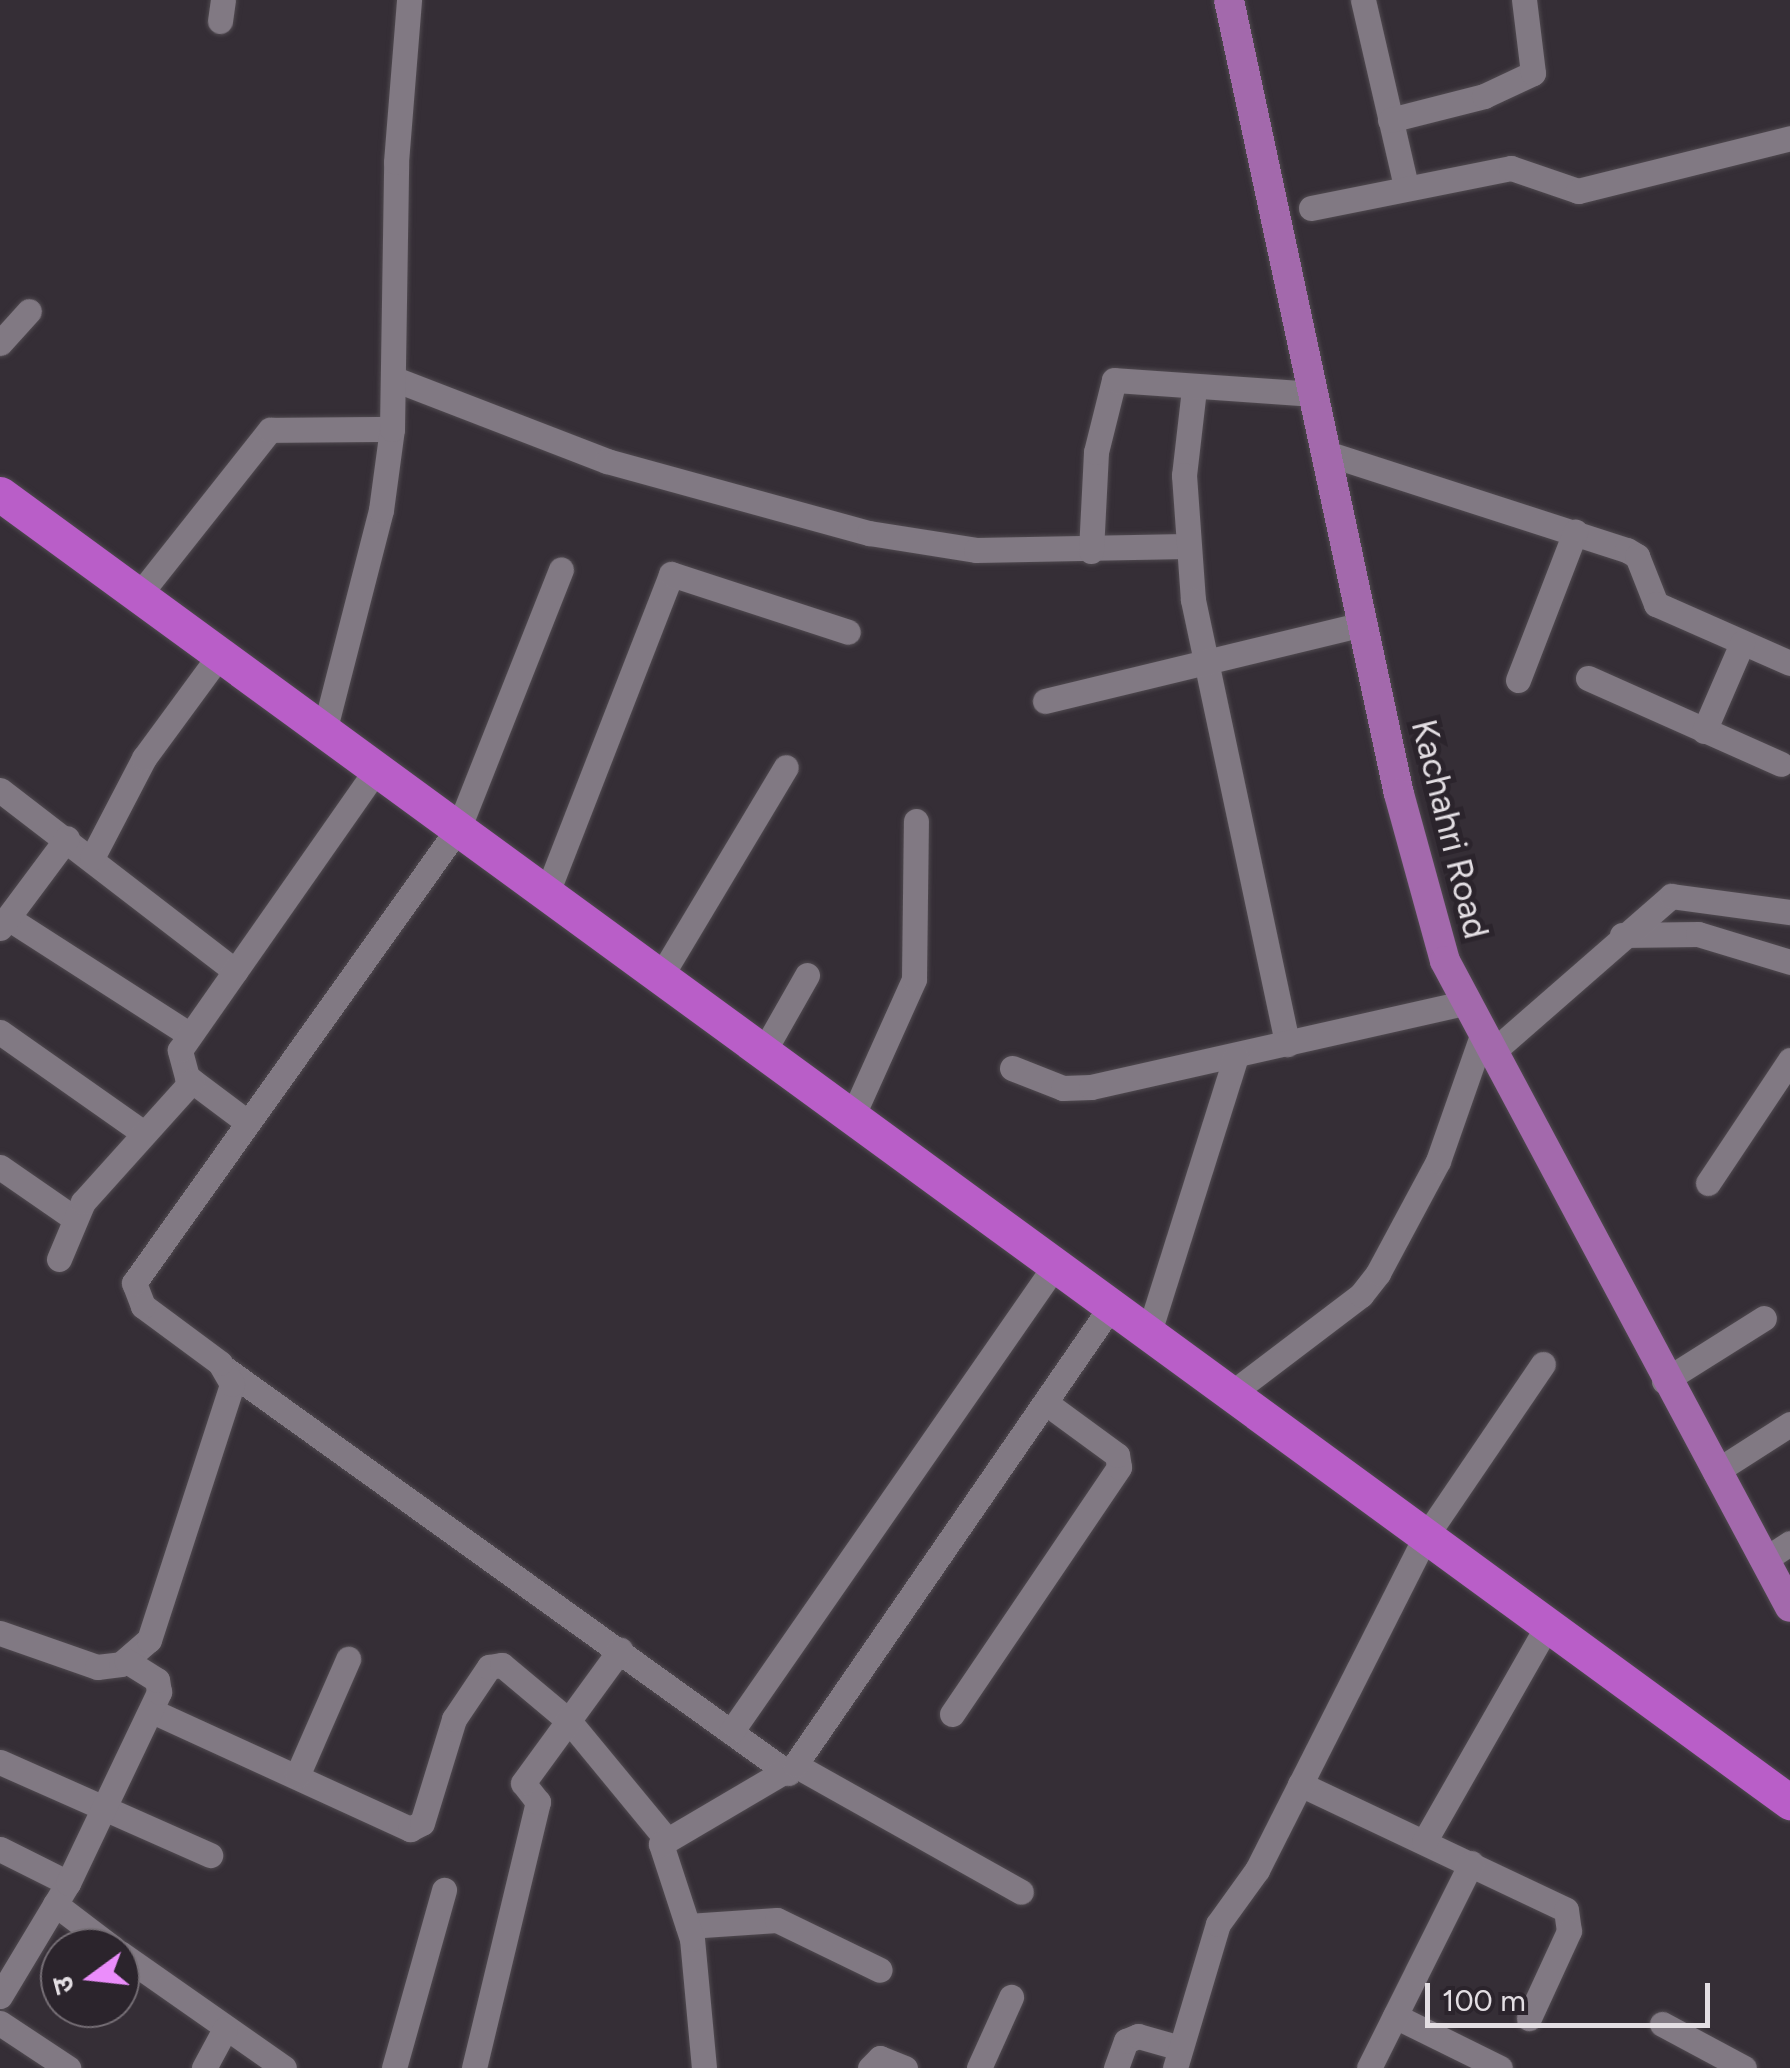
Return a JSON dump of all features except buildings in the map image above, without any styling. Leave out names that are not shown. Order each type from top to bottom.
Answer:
[{"type":"highway","points":[[0,494],[548,890],[1790,1802]]},
{"type":"main road","name":"Kachahri Road","points":[[1229,0],[1424,894],[1463,1003],[1485,1046],[1790,1607]]},
{"type":"street","points":[[325,728],[380,510],[392,428],[397,380],[396,162],[409,0]]},
{"type":"street","points":[[1363,0],[1406,186]]},
{"type":"street","points":[[1390,120],[1484,96],[1534,74],[1524,0]]},
{"type":"street","points":[[1311,208],[1511,168],[1578,191],[1790,138]]},
{"type":"street","points":[[0,343],[29,311]]},
{"type":"street","points":[[1091,551],[1108,384],[1125,377],[1194,389],[1314,394]]},
{"type":"street","points":[[397,380],[607,462],[869,533],[976,550],[1091,551],[1186,546]]},
{"type":"street","points":[[1194,389],[1186,546],[1286,1044]]},
{"type":"street","points":[[139,594],[270,430],[392,428]]},
{"type":"street","points":[[1326,453],[1637,556],[1647,597],[1790,663]]},
{"type":"street","points":[[1518,680],[1574,532]]},
{"type":"street","points":[[562,570],[459,827],[134,1283],[143,1306],[227,1370],[731,1732],[792,1769],[1022,1892]]},
{"type":"street","points":[[548,890],[671,574],[848,632]]},
{"type":"street","points":[[1045,701],[1363,624]]},
{"type":"street","points":[[1704,731],[1742,643]]},
{"type":"street","points":[[92,858],[144,758],[221,653]]},
{"type":"street","points":[[1588,678],[1781,764]]},
{"type":"street","points":[[662,974],[786,767]]},
{"type":"street","points":[[247,1122],[192,1081],[177,1058],[378,768]]},
{"type":"street","points":[[0,790],[67,838],[235,972]]},
{"type":"street","points":[[854,1115],[914,979],[916,820]]},
{"type":"street","points":[[67,838],[4,923],[190,1035]]},
{"type":"street","points":[[1232,1394],[1361,1296],[1378,1274],[1438,1161],[1485,1046],[1622,935],[1680,894],[1790,912]]},
{"type":"street","points":[[1622,935],[1698,934],[1790,962]]},
{"type":"street","points":[[765,1049],[807,975]]},
{"type":"street","points":[[1012,1068],[1076,1089],[1463,1003]]},
{"type":"street","points":[[0,1032],[141,1131]]},
{"type":"street","points":[[1149,1332],[1236,1056]]},
{"type":"street","points":[[1708,1182],[1790,1060]]},
{"type":"street","points":[[59,1259],[74,1219],[141,1131],[192,1081]]},
{"type":"street","points":[[0,1167],[74,1219]]},
{"type":"street","points":[[731,1732],[1056,1264]]},
{"type":"street","points":[[704,2068],[702,1996],[688,1926],[661,1852],[667,1840],[792,1769],[1112,1305]]},
{"type":"street","points":[[1664,1381],[1764,1318]]},
{"type":"street","points":[[1116,2068],[1131,2038],[1177,2058],[1205,1950],[1300,1784],[1426,1536],[1543,1364]]},
{"type":"street","points":[[126,1662],[149,1640],[163,1604],[232,1384],[227,1370]]},
{"type":"street","points":[[952,1714],[1119,1467],[1116,1455],[1046,1402]]},
{"type":"street","points":[[1714,1472],[1790,1424]]},
{"type":"street","points":[[1764,1560],[1790,1543]]},
{"type":"street","points":[[1424,1842],[1548,1625]]},
{"type":"street","points":[[0,1633],[85,1664],[126,1662],[158,1680],[152,1711],[105,1809],[62,1894],[0,1996]]},
{"type":"street","points":[[474,2068],[538,1802],[523,1783],[620,1650]]},
{"type":"street","points":[[297,1776],[348,1659]]},
{"type":"street","points":[[152,1711],[415,1828],[454,1719],[489,1667],[502,1665],[568,1721],[667,1840]]},
{"type":"street","points":[[0,1762],[210,1855]]},
{"type":"street","points":[[1300,1784],[1471,1863],[1571,1918],[1529,2018]]},
{"type":"street","points":[[0,1850],[62,1894],[95,1928]]},
{"type":"street","points":[[1370,2068],[1471,1863]]},
{"type":"street","points":[[394,2068],[444,1890]]},
{"type":"street","points":[[688,1926],[778,1920],[880,1970]]},
{"type":"street","points":[[140,1967],[284,2068]]},
{"type":"street","points":[[979,2068],[1011,1997]]},
{"type":"street","points":[[1394,2016],[1500,2068]]},
{"type":"street","points":[[0,2023],[68,2068]]},
{"type":"street","points":[[1662,2024],[1744,2068]]},
{"type":"street","points":[[204,2068],[225,2029]]},
{"type":"street","points":[[870,2068],[880,2058],[905,2068]]}]
